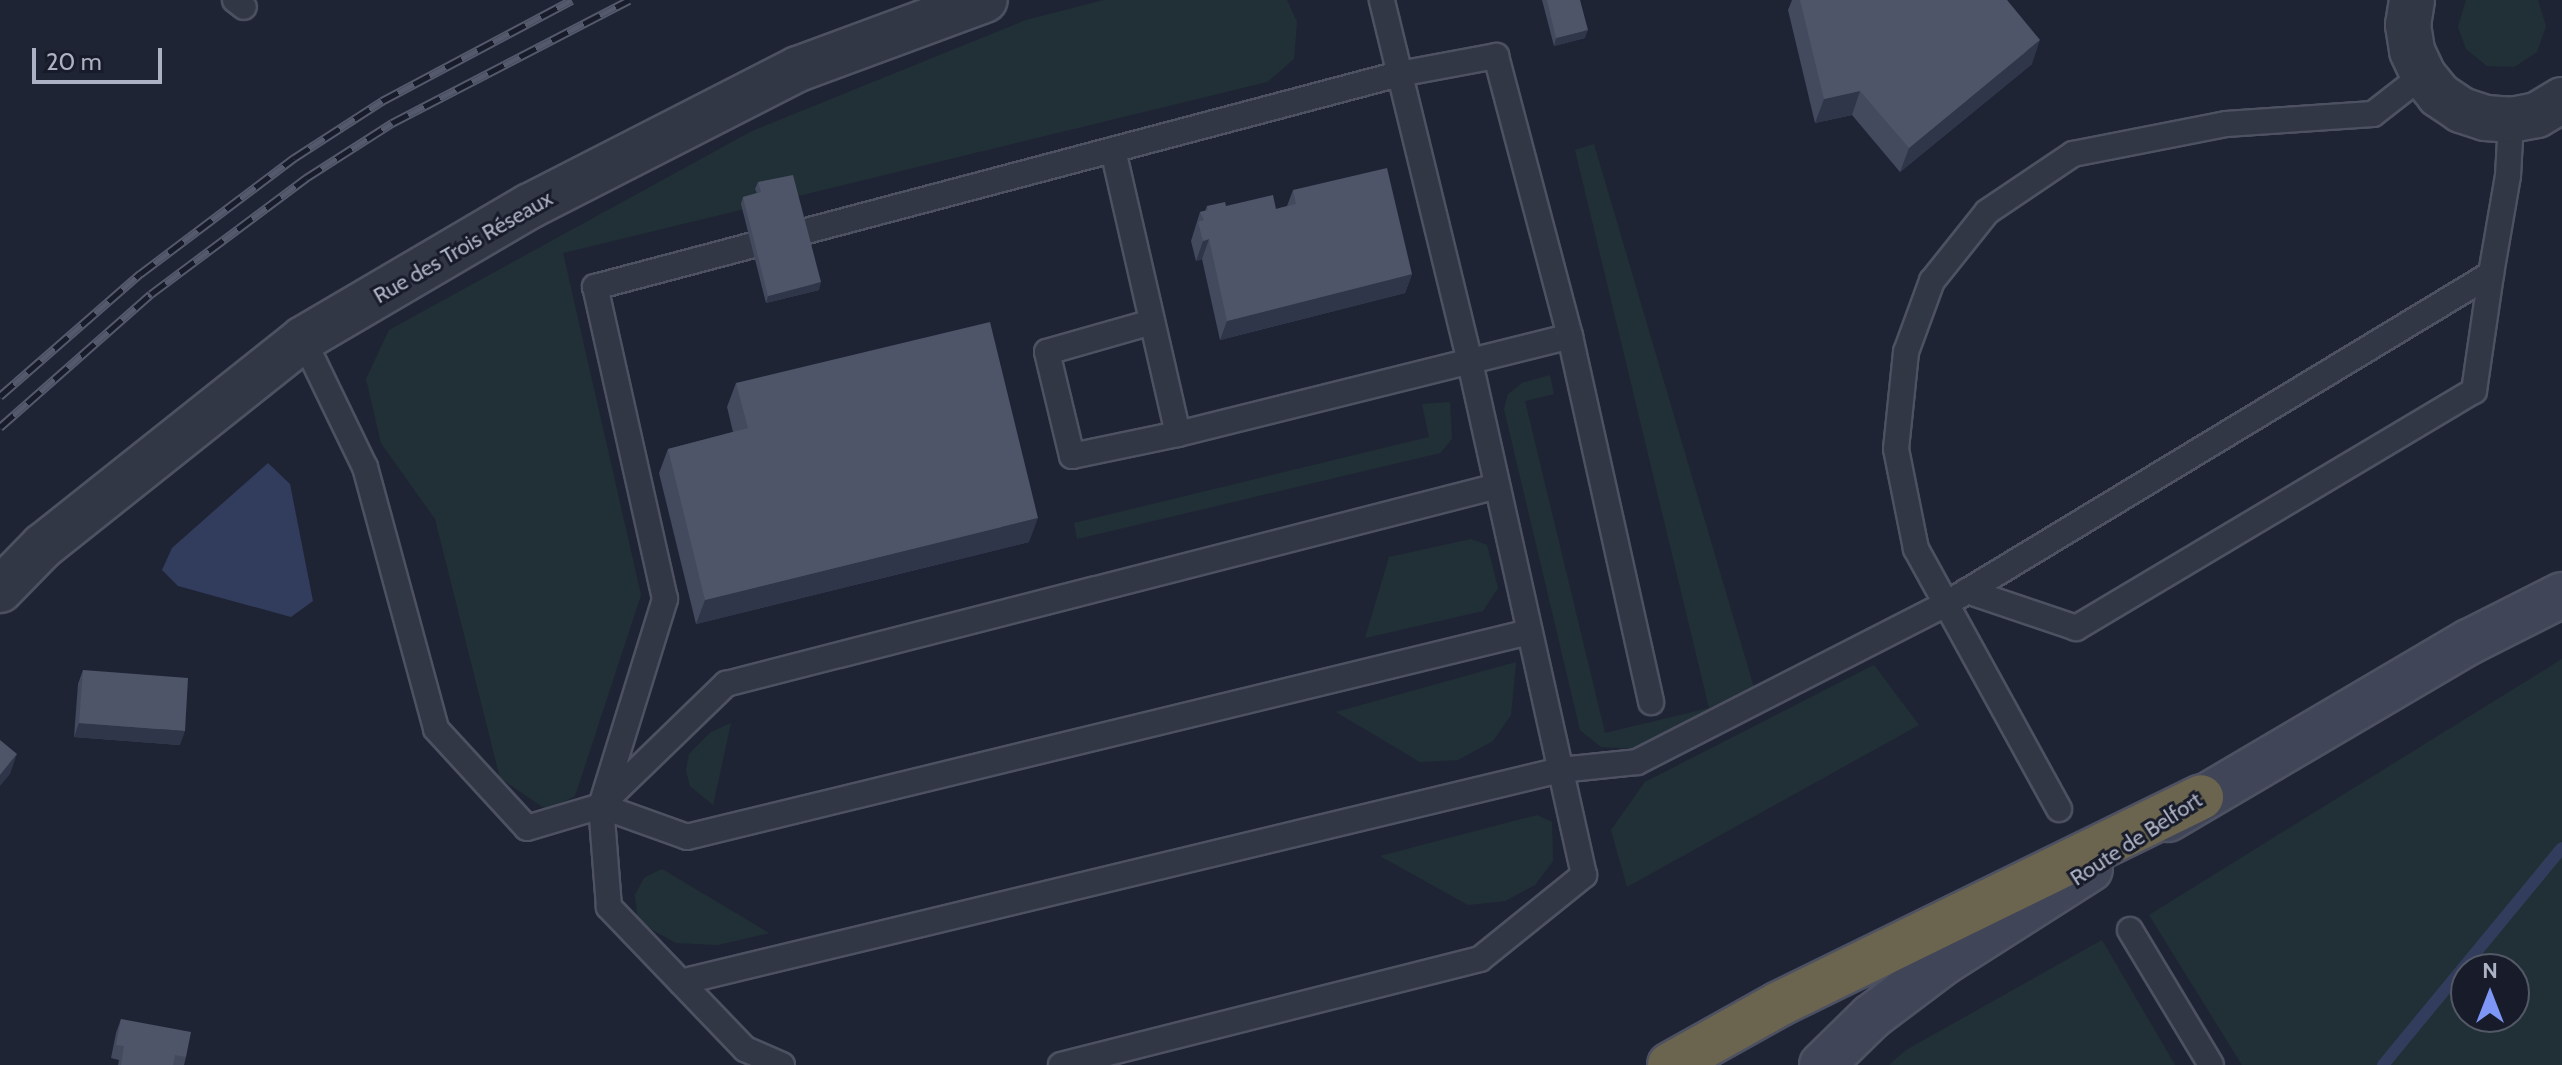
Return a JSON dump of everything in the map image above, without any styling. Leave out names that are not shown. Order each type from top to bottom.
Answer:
[{"type":"highway","points":[[1670,1065],[1779,1004],[2201,797]]},
{"type":"main road","name":"Route de Belfort","points":[[2469,642],[2562,567]]},
{"type":"main road","name":"Route de Belfort","points":[[1822,1065],[1871,1017],[1944,962],[2201,797],[2469,642],[2562,595]]},
{"type":"street","name":"Rue des Trois Réseaux","points":[[0,590],[43,546],[303,339],[530,206],[798,69],[985,0]]},
{"type":"street","points":[[2412,0],[2408,25],[2412,51],[2423,75],[2439,95],[2461,110],[2485,118],[2511,120],[2537,115],[2562,100]]},
{"type":"lane","points":[[1061,1065],[1480,959],[1584,875],[1470,362],[1382,0]]},
{"type":"lane","points":[[782,1065],[745,1049],[609,907],[601,806],[665,599],[595,287],[1399,74],[1496,56],[1570,336],[1651,702]]},
{"type":"lane","points":[[2059,809],[1916,549],[1896,449],[1906,352],[1932,281],[1987,212],[2073,154],[2226,124],[2373,114],[2423,75]]},
{"type":"lane","points":[[1967,591],[2076,628],[2474,391],[2508,176],[2511,120]]},
{"type":"lane","points":[[1113,150],[1178,434]]},
{"type":"lane","points":[[681,982],[1560,770],[1637,762],[1946,604],[2491,274]]},
{"type":"lane","points":[[1152,322],[1047,352],[1072,456],[1178,434],[1570,336]]},
{"type":"lane","points":[[303,339],[365,467],[436,729],[527,828],[601,806],[726,684],[1497,486]]},
{"type":"lane","points":[[601,806],[687,837],[1529,632]]},
{"type":"lane","points":[[2130,930],[2211,1065]]},
{"type":"shaded area","points":[[1104,0],[1287,0],[1297,22],[1294,59],[1267,82],[563,253],[641,595],[575,796],[547,810],[500,778],[435,519],[381,443],[366,379],[389,330],[752,131],[1026,20]]},
{"type":"shaded area","points":[[2466,0],[2538,0],[2546,26],[2537,52],[2514,67],[2487,66],[2466,49],[2458,27]]},
{"type":"shaded area","points":[[1594,144],[1755,691],[1639,749],[1601,747],[1580,730],[1504,409],[1508,394],[1522,383],[1550,375],[1554,394],[1525,401],[1605,733],[1709,708],[1575,150]]},
{"type":"shaded area","points":[[1450,402],[1452,439],[1440,453],[1077,539],[1074,523],[1429,437],[1422,404]]},
{"type":"shaded area","points":[[1471,539],[1487,545],[1498,588],[1483,611],[1365,638],[1389,557]]},
{"type":"shaded area","points":[[2562,659],[2562,1065],[2242,1065],[2149,915]]},
{"type":"shaded area","points":[[1516,662],[1511,715],[1493,741],[1458,760],[1420,762],[1336,712]]},
{"type":"shaded area","points":[[1874,665],[1919,725],[1627,887],[1611,830],[1645,782]]},
{"type":"shaded area","points":[[731,723],[713,805],[690,786],[686,770],[689,754],[711,732]]},
{"type":"shaded area","points":[[1537,815],[1552,822],[1553,861],[1535,885],[1505,901],[1468,905],[1380,856]]},
{"type":"shaded area","points":[[662,869],[769,933],[718,945],[676,943],[638,922],[635,895],[644,878]]},
{"type":"shaded area","points":[[2102,940],[2175,1065],[1889,1065],[1906,1050]]},
{"type":"water","points":[[268,463],[290,484],[313,601],[291,617],[178,586],[162,570],[172,548]]},
{"type":"building","points":[[1547,0],[1580,0],[1588,30],[1556,38]]},
{"type":"building","points":[[1800,0],[2007,0],[2040,40],[1909,148],[1860,91],[1824,99]]},
{"type":"building","points":[[1387,168],[1412,274],[1227,321],[1209,239],[1203,241],[1198,222],[1204,220],[1200,212],[1208,210],[1207,206],[1225,202],[1226,206],[1273,195],[1276,209],[1296,204],[1293,190]]},
{"type":"building","points":[[793,175],[821,282],[768,296],[743,197],[761,192],[758,182]]},
{"type":"building","points":[[990,322],[1038,518],[705,600],[668,449],[748,428],[736,383]]},
{"type":"building","points":[[83,670],[188,678],[185,731],[79,723]]},
{"type":"building","points":[[0,740],[17,754],[0,775]]},
{"type":"building","points":[[121,1019],[191,1032],[186,1057],[175,1055],[173,1065],[121,1065],[124,1046],[116,1045]]},
{"type":"waterway","points":[[2383,1065],[2562,848]]},
{"type":"railway","points":[[0,396],[140,274],[294,158],[382,101],[572,0]]},
{"type":"railway","points":[[0,427],[151,294],[306,178],[392,123],[629,0]]}]
